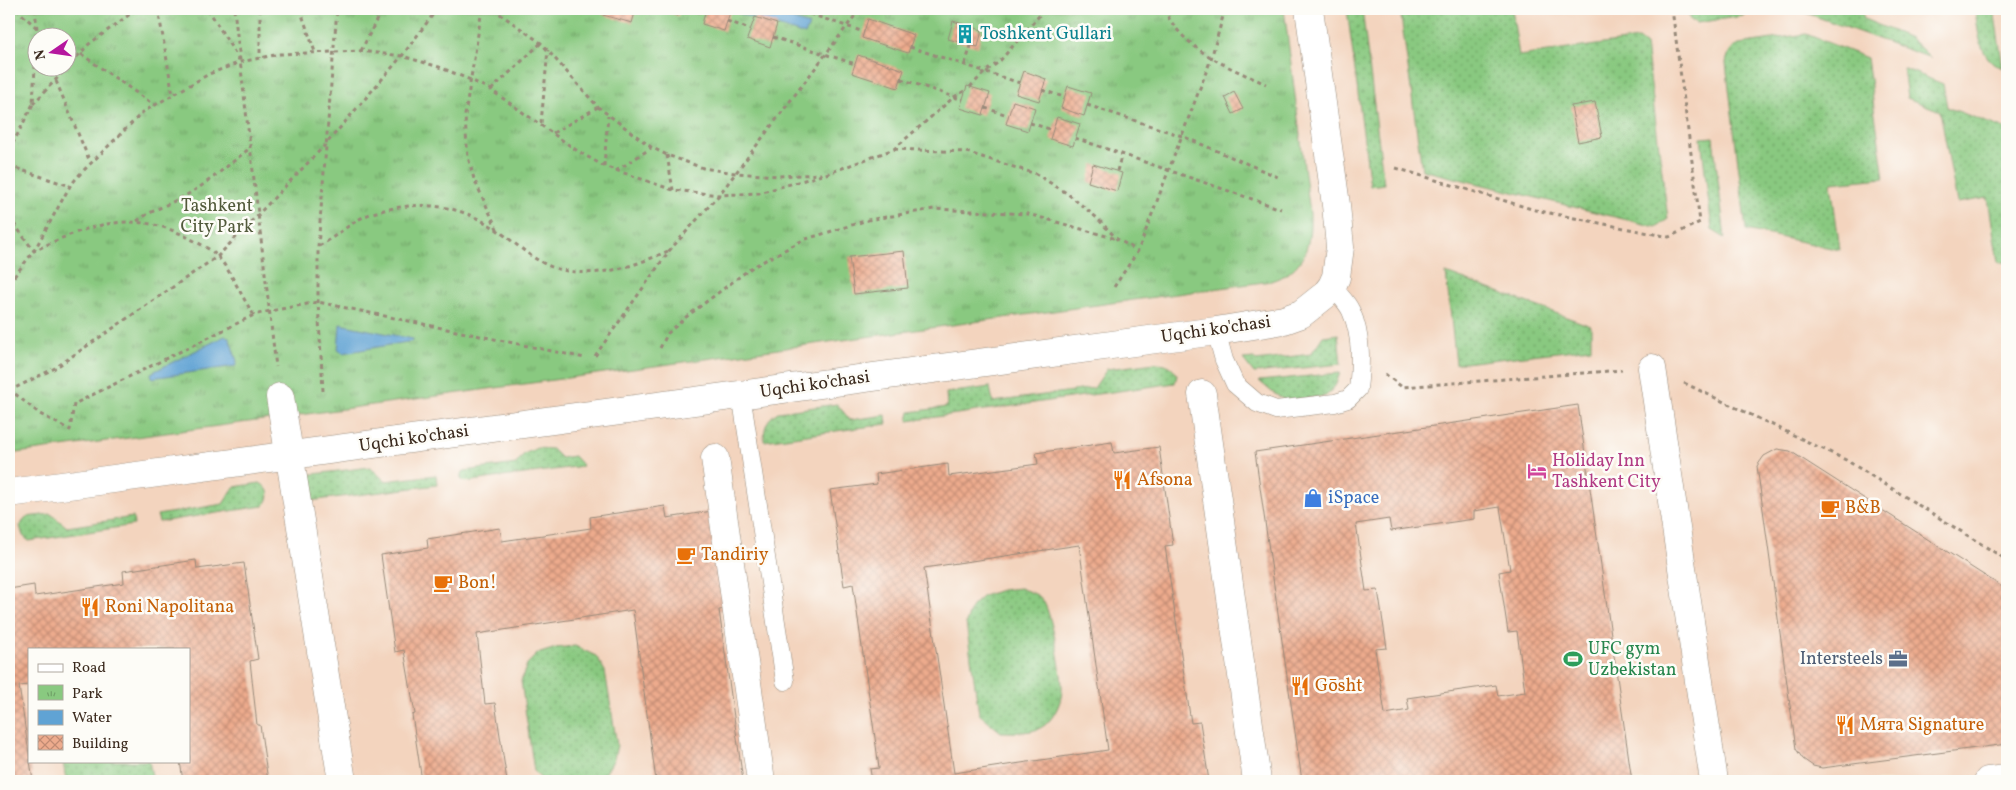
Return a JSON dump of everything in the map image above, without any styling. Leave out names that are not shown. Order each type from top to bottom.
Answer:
[{"type":"street","name":"Uqchi ko'chasi","points":[[9,492],[1216,331],[1293,317],[1314,305],[1332,286],[1338,267],[1340,248],[1335,195],[1309,9]]},
{"type":"street","points":[[1652,368],[1714,781]]},
{"type":"street","points":[[1202,394],[1257,781]]},
{"type":"street","points":[[280,398],[342,781]]},
{"type":"street","points":[[715,458],[761,781]]},
{"type":"street","points":[[1988,781],[2007,779]]},
{"type":"lane","points":[[1216,331],[1224,360],[1235,384],[1257,403],[1276,410],[1335,403],[1348,399],[1358,389],[1361,366],[1359,335],[1350,310],[1332,286]]},
{"type":"lane","points":[[741,394],[785,681]]},
{"type":"path","points":[[16,9],[36,28]]},
{"type":"path","points":[[35,9],[37,28]]},
{"type":"path","points":[[9,151],[33,104],[89,44],[137,9]]},
{"type":"path","points":[[158,9],[173,95]]},
{"type":"path","points":[[208,9],[240,62]]},
{"type":"path","points":[[234,9],[280,398]]},
{"type":"path","points":[[260,9],[260,58]]},
{"type":"path","points":[[300,9],[315,52]]},
{"type":"path","points":[[323,391],[318,302],[318,247],[337,9]]},
{"type":"path","points":[[361,51],[382,9]]},
{"type":"path","points":[[437,9],[402,56],[326,144],[218,256],[55,368],[9,390],[40,414],[70,430],[74,404],[254,316],[270,310],[318,302],[585,358]]},
{"type":"path","points":[[482,9],[465,115],[468,157],[474,180],[499,231]]},
{"type":"path","points":[[493,9],[541,43],[608,116],[651,147],[667,155],[703,168],[735,174],[778,176],[829,173]]},
{"type":"path","points":[[689,9],[705,14]]},
{"type":"path","points":[[795,9],[864,32]]},
{"type":"path","points":[[595,356],[669,250],[720,195],[860,9]]},
{"type":"path","points":[[9,283],[34,251],[70,186],[90,162],[143,112],[210,74],[240,62],[280,54],[315,52],[361,51],[402,56],[439,66],[491,90],[541,123],[579,152],[616,171],[673,190],[720,195],[760,193],[829,173],[894,148],[999,62],[1045,9]]},
{"type":"path","points":[[1164,9],[1184,36],[1211,59],[1266,84]]},
{"type":"path","points":[[1114,287],[1138,250],[1211,59],[1225,9]]},
{"type":"path","points":[[1396,168],[1535,210],[1669,237],[1700,222],[1672,9]]},
{"type":"path","points":[[727,21],[750,29]]},
{"type":"path","points":[[773,37],[855,64]]},
{"type":"path","points":[[491,90],[541,43]]},
{"type":"path","points":[[965,64],[970,46]]},
{"type":"path","points":[[910,47],[1020,83]]},
{"type":"path","points":[[541,123],[548,50]]},
{"type":"path","points":[[81,54],[154,105]]},
{"type":"path","points":[[33,104],[34,78]]},
{"type":"path","points":[[901,79],[963,100]]},
{"type":"path","points":[[56,81],[90,162]]},
{"type":"path","points":[[1042,90],[1064,97]]},
{"type":"path","points":[[1087,105],[1182,136],[1278,177]]},
{"type":"path","points":[[554,133],[598,107]]},
{"type":"path","points":[[985,108],[1008,115]]},
{"type":"path","points":[[604,166],[608,116]]},
{"type":"path","points":[[1030,123],[1053,130]]},
{"type":"path","points":[[1075,138],[1281,209]]},
{"type":"path","points":[[616,171],[651,147]]},
{"type":"path","points":[[136,221],[149,212],[174,202],[196,189],[250,148]]},
{"type":"path","points":[[894,148],[966,152],[1036,174],[1068,194],[1097,218],[1116,239]]},
{"type":"path","points":[[1117,171],[1122,153]]},
{"type":"path","points":[[667,155],[673,190]]},
{"type":"path","points":[[9,166],[70,186]]},
{"type":"path","points":[[318,247],[368,214],[402,206],[435,206],[463,211],[499,231],[526,253],[556,268],[591,273],[615,271],[639,264],[669,250]]},
{"type":"path","points":[[660,348],[668,333],[686,317],[751,268],[803,240],[868,220],[934,209],[1028,214],[1116,239],[1138,250]]},
{"type":"path","points":[[9,217],[34,251]]},
{"type":"path","points":[[34,251],[70,234],[104,224],[136,221],[178,232],[218,256],[254,316]]},
{"type":"path","points":[[1380,370],[1402,387],[1652,368],[1846,460],[2007,560]]},
{"type":"shaded area","points":[[9,9],[2007,9],[2007,781],[9,781]]},
{"type":"green space","name":"Tashkent City Park","points":[[9,9],[1284,9],[1310,225],[1307,246],[1299,263],[1292,270],[1271,281],[9,454]]},
{"type":"green space","points":[[1347,9],[1362,9],[1384,184],[1370,186]]},
{"type":"green space","points":[[1400,9],[1512,9],[1519,56],[1638,39],[1646,45],[1668,219],[1656,227],[1422,170]]},
{"type":"green space","points":[[1687,9],[1746,9],[1746,12],[1743,16],[1697,23],[1690,20]]},
{"type":"green space","points":[[1795,9],[1862,9],[1864,19],[1910,38],[1931,58]]},
{"type":"green space","points":[[1994,9],[2003,68],[1989,59],[1985,53],[1979,37],[1975,11]]},
{"type":"green space","points":[[1806,34],[1867,58],[1884,178],[1831,183],[1840,250],[1746,230],[1726,63],[1727,57],[1739,44]]},
{"type":"green space","points":[[1903,68],[1943,84],[1947,107],[2007,130],[2007,262],[1998,263],[1988,198],[1957,203],[1940,111],[1907,98]]},
{"type":"green space","points":[[1713,137],[1725,238],[1712,230],[1701,138]]},
{"type":"green space","points":[[1446,273],[1591,326],[1591,348],[1456,364]]},
{"type":"green space","points":[[1338,334],[1341,364],[1254,373],[1243,359],[1254,358],[1256,361],[1311,354],[1323,336]]},
{"type":"green space","points":[[1155,363],[1165,364],[1173,369],[1177,375],[1175,383],[908,421],[910,412],[947,407],[946,393],[990,387],[993,402],[1094,388],[1107,369]]},
{"type":"green space","points":[[1340,373],[1335,386],[1326,396],[1286,401],[1259,381]]},
{"type":"green space","points":[[837,404],[850,420],[886,415],[887,424],[764,441],[766,424],[778,412]]},
{"type":"green space","points":[[537,448],[552,449],[561,458],[574,456],[583,466],[465,482],[461,479],[461,474],[464,471],[516,464],[524,454]]},
{"type":"green space","points":[[370,467],[385,481],[436,475],[437,485],[309,501],[306,475]]},
{"type":"green space","points":[[260,483],[269,494],[268,500],[263,506],[159,522],[157,515],[223,504],[234,487]]},
{"type":"green space","points":[[51,514],[67,527],[133,517],[134,525],[29,541],[23,536],[20,526],[26,517]]},
{"type":"green space","points":[[1020,588],[1039,596],[1045,604],[1055,640],[1062,679],[1062,692],[1055,713],[1045,725],[1030,731],[1001,732],[979,714],[966,623],[972,606],[983,596],[1001,590]]},
{"type":"green space","points":[[575,646],[596,656],[605,671],[617,745],[614,759],[601,781],[543,781],[534,771],[521,681],[527,664],[537,654],[556,648]]},
{"type":"green space","points":[[63,762],[149,762],[153,781],[66,781]]},
{"type":"water","points":[[725,9],[760,9],[809,25],[805,35]]},
{"type":"water","points":[[340,324],[413,339],[413,341],[343,353],[338,350]]},
{"type":"water","points":[[225,336],[229,337],[237,361],[236,366],[152,378],[151,373]]},
{"type":"building","points":[[605,9],[636,9],[632,23],[603,15]]},
{"type":"building","points":[[659,9],[680,9],[678,16]]},
{"type":"building","points":[[706,9],[731,9],[724,31],[702,24]]},
{"type":"building","points":[[755,17],[777,24],[770,47],[747,39]]},
{"type":"building","points":[[868,19],[914,35],[908,53],[862,38]]},
{"type":"building","name":"Toshkent Gullari","points":[[953,21],[982,30],[978,47],[948,39]]},
{"type":"building","points":[[858,55],[904,70],[898,88],[852,73]]},
{"type":"building","points":[[1024,71],[1046,79],[1039,101],[1016,94]]},
{"type":"building","points":[[967,86],[990,93],[983,115],[960,108]]},
{"type":"building","points":[[1068,86],[1091,93],[1084,116],[1061,108]]},
{"type":"building","points":[[1234,92],[1243,109],[1233,114],[1225,97]]},
{"type":"building","points":[[1013,101],[1035,108],[1028,131],[1006,124]]},
{"type":"building","points":[[1595,102],[1602,137],[1578,142],[1571,106]]},
{"type":"building","points":[[1057,117],[1080,124],[1073,146],[1050,139]]},
{"type":"building","points":[[1093,164],[1122,173],[1117,191],[1088,182]]},
{"type":"building","points":[[904,251],[908,288],[854,294],[849,257]]},
{"type":"building","points":[[1578,405],[1632,781],[1302,781],[1255,452]],"holes":[[[1500,507],[1510,570],[1499,572],[1508,632],[1517,631],[1525,692],[1498,696],[1496,685],[1407,698],[1409,710],[1385,714],[1375,649],[1387,648],[1378,590],[1366,591],[1356,524],[1389,519],[1391,531],[1474,519],[1474,511]]]},
{"type":"building","points":[[1112,442],[1114,453],[1159,447],[1173,545],[1165,546],[1191,723],[1200,722],[1209,781],[872,781],[870,769],[879,768],[853,584],[844,586],[830,490],[877,484],[876,474],[948,464],[949,476],[1038,464],[1036,453]],"holes":[[[1079,545],[1108,750],[954,773],[924,568]]]},
{"type":"building","points":[[1777,449],[1790,451],[2007,590],[2007,744],[1822,768],[1813,766],[1803,759],[1796,749],[1757,466],[1764,456]]},
{"type":"building","points":[[665,506],[667,518],[712,511],[726,609],[719,610],[743,781],[656,781],[633,610],[477,634],[485,704],[495,703],[507,781],[422,781],[412,715],[415,714],[404,650],[395,652],[381,555],[428,548],[427,539],[500,528],[502,541],[591,528],[590,517]]},
{"type":"building","points":[[196,560],[197,569],[244,563],[258,659],[250,661],[257,725],[260,725],[268,781],[183,781],[180,762],[190,762],[190,648],[28,648],[28,685],[19,686],[28,747],[28,762],[30,762],[33,781],[9,781],[9,589],[34,585],[35,596],[124,583],[123,571]]},
{"type":"place","name":"Toshkent Gullari","points":[[965,34]]},
{"type":"place","name":"Holiday Inn Tashkent City","points":[[1537,471]]},
{"type":"place","name":"Afsona","points":[[1122,480]]},
{"type":"place","name":"iSpace","points":[[1313,498]]},
{"type":"place","name":"B&B","points":[[1830,508]]},
{"type":"place","name":"Tandiriy","points":[[686,555]]},
{"type":"place","name":"Bon!","points":[[443,583]]},
{"type":"place","name":"Roni Napolitana","points":[[90,607]]},
{"type":"place","name":"UFC gym Uzbekistan","points":[[1573,659]]},
{"type":"place","name":"Intersteels","points":[[1898,659]]},
{"type":"place","name":"Gōsht","points":[[1300,686]]},
{"type":"place","name":"Мята Signature","points":[[1845,725]]}]
